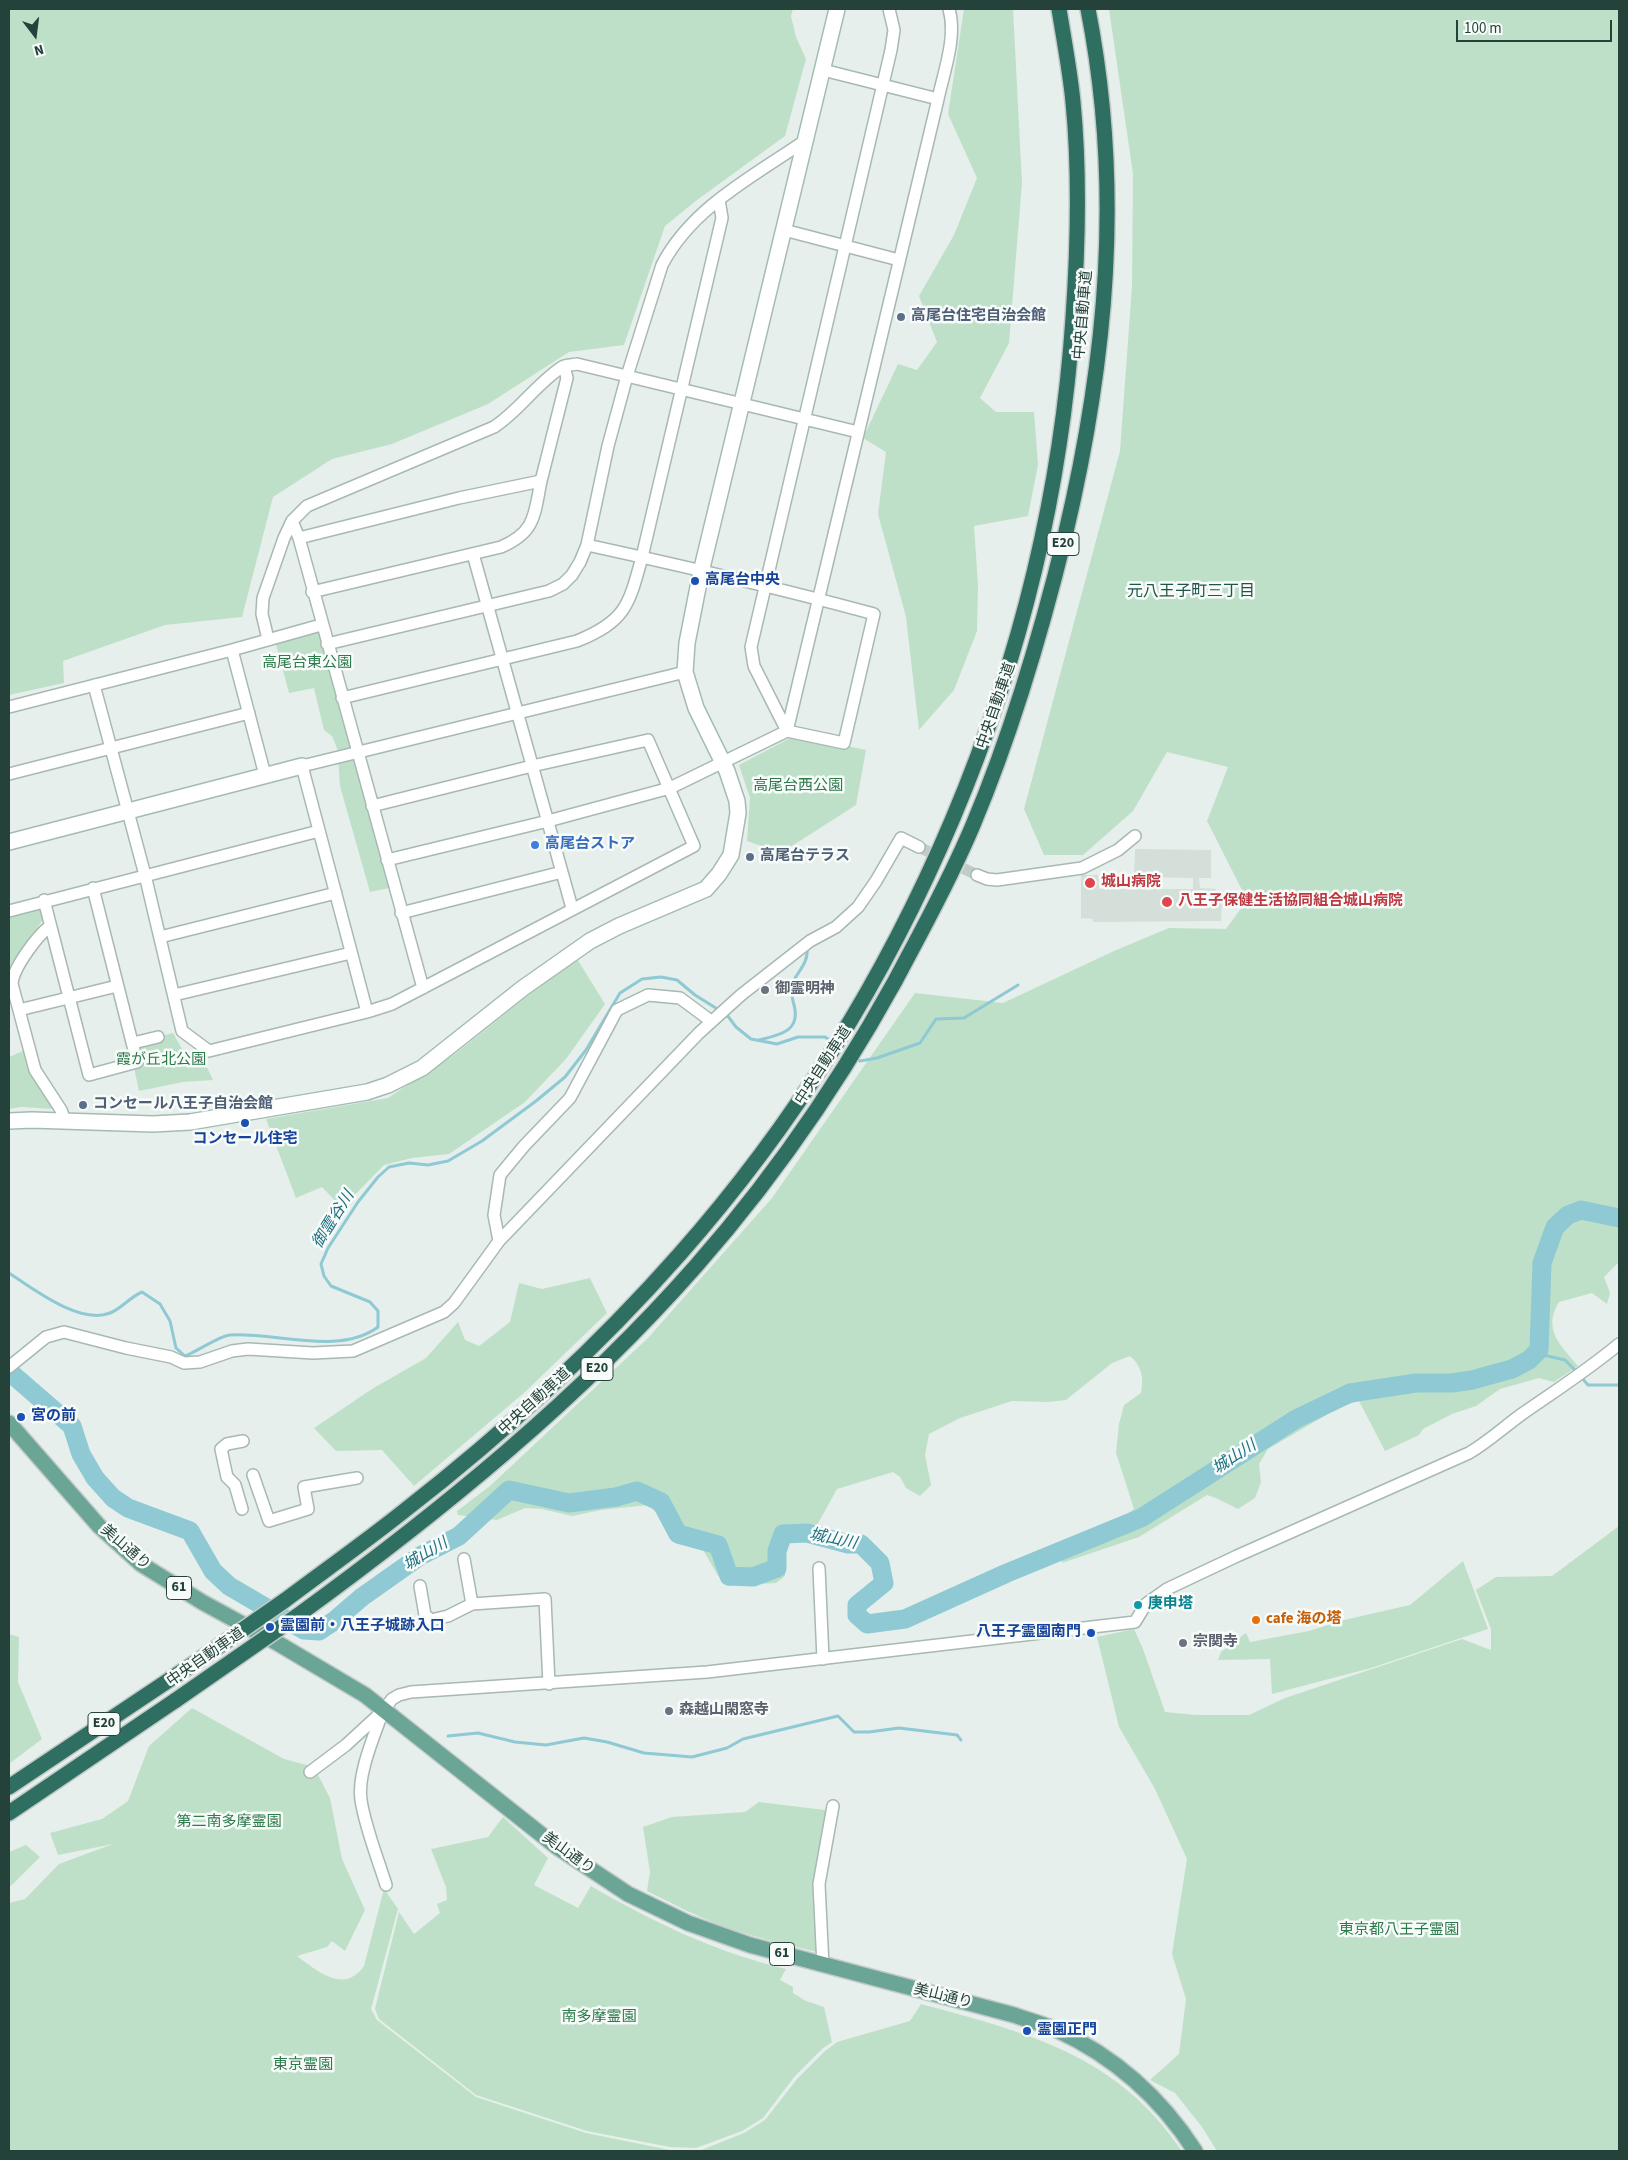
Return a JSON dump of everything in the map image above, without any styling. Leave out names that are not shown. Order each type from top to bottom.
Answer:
[{"type":"highway","name":"中央自動車道","points":[[9,1787],[284,1602],[405,1511],[488,1442],[573,1366],[679,1255],[729,1196],[777,1132],[843,1033],[885,961],[930,874],[967,784],[999,696],[1020,626],[1046,515],[1065,409],[1077,262],[1077,186],[1073,104],[1059,9]]},
{"type":"highway","name":"中央自動車道","points":[[9,1813],[176,1700],[358,1572],[481,1474],[569,1396],[638,1329],[697,1266],[753,1198],[844,1071],[861,1043],[918,939],[973,826],[1027,675],[1055,577],[1079,476],[1092,402],[1102,321],[1108,249],[1108,188],[1104,116],[1096,48],[1088,9]]},
{"type":"main road","name":"美山通り","points":[[9,1423],[99,1526],[141,1564],[202,1602],[331,1673],[384,1710],[557,1848],[628,1894],[669,1915],[718,1934],[824,1966],[1014,2015],[1056,2030],[1105,2057],[1144,2087],[1168,2113],[1195,2151]]},
{"type":"street","points":[[9,1121],[153,1124],[190,1122],[367,1092],[388,1085],[422,1068],[524,988],[590,941],[619,926],[706,889],[719,874],[731,855],[736,836],[737,801],[723,764],[696,708],[685,672],[687,643],[701,572],[837,9]]},
{"type":"street","points":[[787,731],[754,666],[751,647],[891,50],[894,30],[890,9]]},
{"type":"street","points":[[787,731],[949,50],[952,17],[949,9]]},
{"type":"street","points":[[823,70],[938,99]]},
{"type":"street","points":[[327,644],[549,591],[563,584],[572,575],[580,562],[586,545],[608,446],[627,376],[666,257],[695,218],[806,140]]},
{"type":"street","points":[[342,698],[577,641],[608,626],[617,618],[632,593],[642,557],[722,218],[719,200]]},
{"type":"street","points":[[784,230],[900,260]]},
{"type":"street","points":[[268,639],[262,614],[263,598],[292,521],[307,506],[494,427],[506,420],[564,366],[577,364],[858,432]]},
{"type":"street","points":[[312,592],[500,548],[513,542],[525,533],[534,516],[567,378],[564,366]]},
{"type":"street","points":[[298,538],[459,498],[541,481]]},
{"type":"street","points":[[292,521],[422,988]]},
{"type":"street","points":[[387,860],[548,821],[670,788],[723,764],[787,731],[844,743],[874,614],[819,599],[586,545]]},
{"type":"street","points":[[473,554],[516,714],[572,908]]},
{"type":"street","points":[[9,706],[232,650],[321,625]]},
{"type":"street","points":[[232,650],[265,775]]},
{"type":"street","points":[[9,842],[265,775],[685,672]]},
{"type":"street","points":[[94,685],[129,811],[174,995],[176,1032],[209,1051],[367,1012],[392,1004],[572,908],[694,846],[648,740],[532,766],[372,806]]},
{"type":"street","points":[[9,774],[249,713]]},
{"type":"street","points":[[302,766],[367,1012]]},
{"type":"street","points":[[9,908],[319,831]]},
{"type":"street","points":[[977,875],[997,880],[1082,868],[1118,850],[1136,836]]},
{"type":"street","points":[[11,1365],[46,1337],[64,1332],[171,1357],[184,1363],[200,1362],[232,1350],[248,1349],[313,1353],[353,1351],[444,1312],[454,1303],[499,1240],[718,1015],[807,944],[836,927],[858,907],[876,881],[901,838],[919,847]]},
{"type":"street","points":[[402,913],[562,872]]},
{"type":"street","points":[[44,900],[89,1075],[137,1062],[92,888]]},
{"type":"street","points":[[160,937],[336,893]]},
{"type":"street","points":[[50,926],[41,932],[13,976],[12,984],[35,1070],[61,1110],[65,1121]]},
{"type":"street","points":[[174,995],[351,953]]},
{"type":"street","points":[[19,1010],[118,986]]},
{"type":"street","points":[[499,1240],[494,1215],[500,1174],[570,1098],[617,1010],[648,995],[680,998],[718,1015]]},
{"type":"street","points":[[133,1043],[158,1037]]},
{"type":"street","points":[[310,1772],[346,1745],[384,1710],[392,1699],[398,1695],[411,1692],[674,1675],[1135,1622],[1146,1604],[1167,1589],[1225,1561],[1469,1454],[1520,1415],[1590,1368],[1619,1344]]},
{"type":"street","points":[[242,1509],[235,1485],[227,1476],[221,1449],[227,1444],[244,1441]]},
{"type":"street","points":[[253,1475],[268,1521],[308,1510],[304,1488],[357,1478]]},
{"type":"street","points":[[464,1559],[472,1604]]},
{"type":"street","points":[[820,1568],[823,1659]]},
{"type":"street","points":[[420,1586],[425,1615],[431,1620],[448,1616],[472,1604],[545,1599],[549,1684]]},
{"type":"street","points":[[384,1710],[373,1739],[361,1781],[361,1800],[386,1885]]},
{"type":"street","points":[[824,1966],[819,1884],[832,1806]]},
{"type":"shaded area","name":"城山病院","points":[[1135,849],[1211,850],[1211,878],[1199,878],[1200,888],[1216,889],[1215,897],[1222,898],[1221,921],[1093,922],[1093,919],[1081,918],[1081,875],[1098,875],[1099,889],[1193,889],[1193,878],[1134,877]]},
{"type":"green space","points":[[9,9],[793,9],[791,16],[796,37],[806,59],[785,136],[697,200],[665,226],[624,345],[569,352],[488,404],[392,444],[332,459],[273,497],[242,617],[165,625],[63,661],[64,683],[9,695]]},
{"type":"green space","points":[[964,9],[1013,9],[1022,183],[1009,343],[980,398],[996,412],[1034,412],[1038,465],[1028,516],[974,526],[978,585],[977,631],[954,690],[919,730],[906,617],[878,514],[886,452],[863,438],[898,364],[917,370],[937,342],[919,296],[954,235],[977,178],[948,114]]},
{"type":"green space","points":[[1109,9],[1619,9],[1619,1262],[1604,1277],[1610,1293],[1607,1304],[1592,1293],[1559,1302],[1552,1321],[1553,1329],[1560,1344],[1578,1366],[1554,1382],[1539,1378],[1500,1389],[1476,1406],[1452,1414],[1423,1429],[1419,1435],[1385,1451],[1359,1401],[1340,1407],[1268,1449],[1259,1464],[1261,1482],[1255,1498],[1238,1509],[1207,1495],[1139,1537],[1062,1563],[1062,1558],[1134,1509],[1116,1453],[1119,1424],[1124,1405],[1141,1393],[1142,1388],[1140,1368],[1130,1356],[1112,1363],[1066,1400],[1048,1402],[1012,1401],[960,1418],[929,1434],[925,1455],[931,1485],[920,1496],[906,1488],[900,1477],[893,1472],[837,1489],[817,1525],[792,1525],[783,1548],[785,1576],[776,1583],[727,1586],[717,1574],[703,1550],[687,1542],[648,1505],[601,1510],[572,1516],[542,1509],[525,1508],[497,1520],[458,1515],[457,1511],[490,1486],[648,1338],[772,1198],[915,993],[1003,1003],[1114,951],[1169,928],[1226,929],[1247,900],[1207,821],[1228,767],[1167,752],[1133,811],[1083,855],[1044,855],[1024,809],[1120,451],[1132,286],[1133,174]]},
{"type":"green space","name":"高尾台東公園","points":[[321,625],[394,887],[370,892],[340,786],[338,757],[340,756],[332,736],[324,730],[314,688],[289,693],[274,637]]},
{"type":"green space","name":"高尾台西公園","points":[[796,735],[866,750],[856,805],[781,853],[747,841],[750,798],[739,765]]},
{"type":"green space","points":[[36,906],[42,911],[43,919],[9,972],[9,914]]},
{"type":"green space","points":[[576,957],[605,1004],[566,1059],[525,1102],[449,1154],[412,1158],[384,1165],[342,1208],[322,1187],[296,1198],[266,1119],[388,1098],[455,1054]]},
{"type":"green space","name":"霞が丘北公園","points":[[173,1033],[186,1056],[203,1059],[213,1080],[183,1082],[139,1091],[133,1063],[133,1043]]},
{"type":"green space","points":[[25,1050],[30,1070],[53,1109],[21,1107],[9,1109],[9,1057]]},
{"type":"green space","points":[[590,1278],[607,1313],[525,1392],[414,1486],[382,1450],[336,1451],[314,1428],[372,1389],[426,1358],[458,1322],[465,1340],[479,1346],[510,1322],[519,1283],[542,1289]]},
{"type":"green space","name":"東京都八王子霊園","points":[[1619,1526],[1619,2151],[1217,2151],[1202,2127],[1175,2093],[1150,2080],[1179,2054],[1186,1999],[1172,1954],[1187,1859],[1155,1789],[1119,1727],[1097,1637],[1134,1629],[1165,1712],[1196,1715],[1249,1715],[1285,1698],[1462,1639],[1491,1650],[1491,1629],[1476,1590],[1496,1577],[1552,1576]]},
{"type":"green space","points":[[1463,1561],[1488,1629],[1371,1668],[1272,1694],[1270,1659],[1218,1660],[1221,1652],[1246,1633],[1250,1642],[1309,1631],[1344,1620],[1410,1605]]},
{"type":"green space","points":[[9,1634],[19,1637],[18,1682],[42,1739],[9,1764]]},
{"type":"green space","points":[[192,1708],[284,1759],[314,1767],[330,1798],[342,1859],[365,1910],[345,1951],[332,1941],[327,1947],[297,1956],[313,1968],[330,1977],[348,1979],[356,1974],[364,1966],[384,1889],[398,1909],[371,2009],[377,2020],[476,2097],[586,2133],[670,2150],[699,2151],[9,2151],[9,1903],[25,1899],[59,1864],[113,1844],[58,1855],[50,1833],[102,1819],[128,1801],[149,1746]]},
{"type":"green space","points":[[759,1802],[833,1811],[819,1884],[822,1953],[728,1928],[647,1891],[650,1872],[643,1827],[672,1817],[745,1812]]},
{"type":"green space","name":"南多摩霊園","points":[[503,1817],[548,1858],[534,1885],[578,1908],[591,1886],[685,1935],[734,1954],[786,1969],[780,1980],[793,1987],[793,1993],[806,2001],[824,2007],[832,2042],[822,2049],[795,2076],[763,2118],[742,2131],[696,2148],[670,2147],[587,2131],[476,2095],[379,2019],[375,2009],[399,1912],[414,1934],[440,1913],[437,1904],[447,1900],[446,1887],[431,1849],[488,1837]]},
{"type":"green space","points":[[26,1845],[40,1857],[9,1886],[9,1852]]},
{"type":"green space","points":[[921,2004],[1033,2038],[1067,2052],[1099,2070],[1128,2091],[1156,2118],[1182,2151],[699,2151],[744,2133],[765,2120],[797,2079],[837,2042],[910,2021]]},
{"type":"waterway","name":"御霊谷川","points":[[759,1040],[781,1034],[792,1026],[795,1014],[792,985],[805,962],[807,947]]},
{"type":"waterway","name":"御霊谷川","points":[[9,1273],[57,1304],[85,1314],[98,1315],[110,1313],[142,1292],[160,1304],[170,1321],[176,1348],[185,1356],[230,1335],[307,1341],[345,1340],[362,1336],[378,1327],[378,1311],[370,1302],[331,1286],[324,1276],[321,1264],[328,1248],[358,1202],[378,1177],[389,1167],[409,1163],[428,1165],[448,1161],[482,1141],[536,1101],[565,1077],[586,1050],[620,993],[642,979],[661,977],[677,980],[695,995],[727,1015],[736,1027],[751,1039],[777,1044],[798,1037],[825,1037],[831,1041]]},
{"type":"waterway","name":"御霊谷川","points":[[855,1057],[860,1061],[877,1058],[920,1043],[936,1019],[964,1018],[1018,985]]},
{"type":"waterway","name":"城山川","points":[[9,1369],[13,1375],[72,1426],[81,1454],[95,1478],[113,1498],[128,1508],[190,1531],[213,1571],[229,1586],[304,1630],[319,1631],[362,1597],[420,1556],[459,1536],[509,1490],[569,1503],[616,1497],[637,1491],[661,1502],[678,1534],[718,1545],[729,1576],[753,1577],[777,1568],[777,1551],[783,1534],[807,1533],[848,1544],[861,1544],[880,1563],[884,1583],[857,1605],[857,1615],[867,1624],[905,1619],[1007,1573],[1141,1518],[1296,1419],[1350,1393],[1416,1383],[1452,1383],[1472,1380],[1512,1369],[1529,1360],[1539,1350],[1542,1263],[1555,1227],[1568,1215],[1581,1210],[1619,1218]]},
{"type":"waterway","points":[[1535,1353],[1565,1360],[1577,1372]]},
{"type":"waterway","points":[[1581,1377],[1588,1385],[1619,1385]]},
{"type":"waterway","name":"城山川","points":[[313,1631],[317,1638]]},
{"type":"waterway","points":[[448,1736],[478,1733],[515,1742],[546,1745],[584,1738],[607,1742],[644,1753],[692,1757],[727,1748],[743,1739],[838,1716],[854,1732],[899,1728],[957,1735],[961,1740]]},
{"type":"tunnel","points":[[919,847],[977,875]]},
{"type":"place","name":"高尾台住宅自治会館","points":[[901,317]]},
{"type":"place","name":"高尾台中央","points":[[695,581]]},
{"type":"place","name":"高尾台ストア","points":[[535,845]]},
{"type":"place","name":"高尾台テラス","points":[[750,857]]},
{"type":"place","name":"城山病院","points":[[1090,883]]},
{"type":"place","name":"八王子保健生活協同組合城山病院","points":[[1167,902]]},
{"type":"place","name":"御霊明神","points":[[765,990]]},
{"type":"place","name":"コンセール八王子自治会館","points":[[83,1105]]},
{"type":"place","name":"コンセール住宅","points":[[245,1123]]},
{"type":"place","name":"宮の前","points":[[21,1417]]},
{"type":"place","name":"庚申塔","points":[[1138,1605]]},
{"type":"place","name":"cafe 海の塔","points":[[1256,1620]]},
{"type":"place","name":"霊園前・八王子城跡入口","points":[[270,1627]]},
{"type":"place","name":"八王子霊園南門","points":[[1091,1633]]},
{"type":"place","name":"宗関寺","points":[[1183,1643]]},
{"type":"place","name":"森越山閑窓寺","points":[[669,1711]]},
{"type":"place","name":"霊園正門","points":[[1027,2031]]},
{"type":"district","name":"元八王子町三丁目","points":[[1191,592]]},
{"type":"park label","name":"第二南多摩霊園","points":[[229,1823]]},
{"type":"park label","name":"東京霊園","points":[[303,2066]]}]
